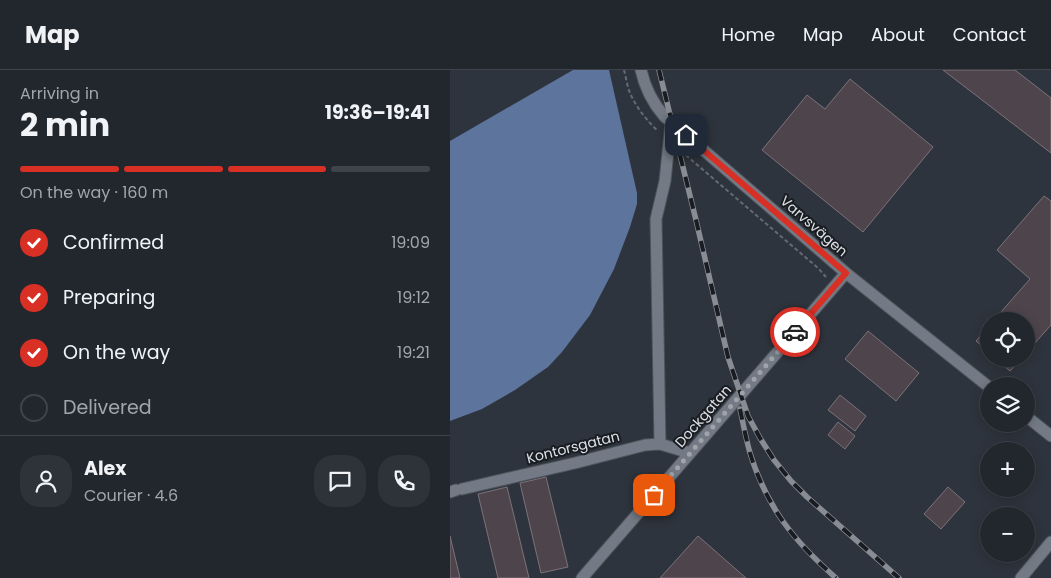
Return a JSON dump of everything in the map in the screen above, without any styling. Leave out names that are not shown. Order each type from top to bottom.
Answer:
[{"type":"street","name":"Varvsvägen","points":[[641,70],[644,84],[655,106],[671,122],[846,273],[980,379]]},
{"type":"street","points":[[660,444],[656,219],[665,181],[671,122]]},
{"type":"street","name":"Dockgatan","points":[[582,578],[846,273]]},
{"type":"street","points":[[1035,423],[1051,436]]},
{"type":"street","name":"Kontorsgatan","points":[[456,490],[645,445],[660,444],[690,453]]},
{"type":"street","points":[[1021,578],[1051,542]]},
{"type":"path","points":[[624,70],[630,92],[651,125],[818,268],[835,286]]},
{"type":"water","points":[[573,70],[609,70],[637,193],[637,204],[630,227],[614,269],[590,315],[562,352],[548,367],[515,390],[482,409],[450,421],[450,141]]},
{"type":"building","points":[[943,70],[1015,70],[1051,98],[1051,153]]},
{"type":"building","points":[[850,79],[933,147],[863,232],[762,150],[807,95],[825,109]]},
{"type":"building","points":[[1044,196],[1051,201],[1051,325],[1035,343],[1035,312],[1001,312],[1030,279],[997,250]]},
{"type":"building","points":[[868,331],[919,373],[896,401],[845,359]]},
{"type":"building","points":[[980,336],[980,344],[976,341]]},
{"type":"building","points":[[1005,367],[1014,367],[1010,371]]},
{"type":"building","points":[[840,395],[866,416],[855,431],[828,410]]},
{"type":"building","points":[[838,422],[855,436],[845,449],[828,435]]},
{"type":"building","points":[[546,477],[568,567],[541,573],[520,483]]},
{"type":"building","points":[[507,487],[529,578],[498,578],[478,494]]},
{"type":"building","points":[[948,487],[965,502],[941,529],[924,514]]},
{"type":"building","points":[[450,536],[460,578],[450,578]]},
{"type":"building","points":[[698,536],[746,578],[660,578]]},
{"type":"railway","points":[[659,70],[728,357],[748,416],[774,460],[791,481],[899,578]]},
{"type":"railway","points":[[740,409],[750,453],[757,473],[774,507],[807,551],[836,578]]},
{"type":"way so far","points":[[654,495],[795,332]]},
{"type":"route","points":[[686,135],[846,273],[795,332]]}]
